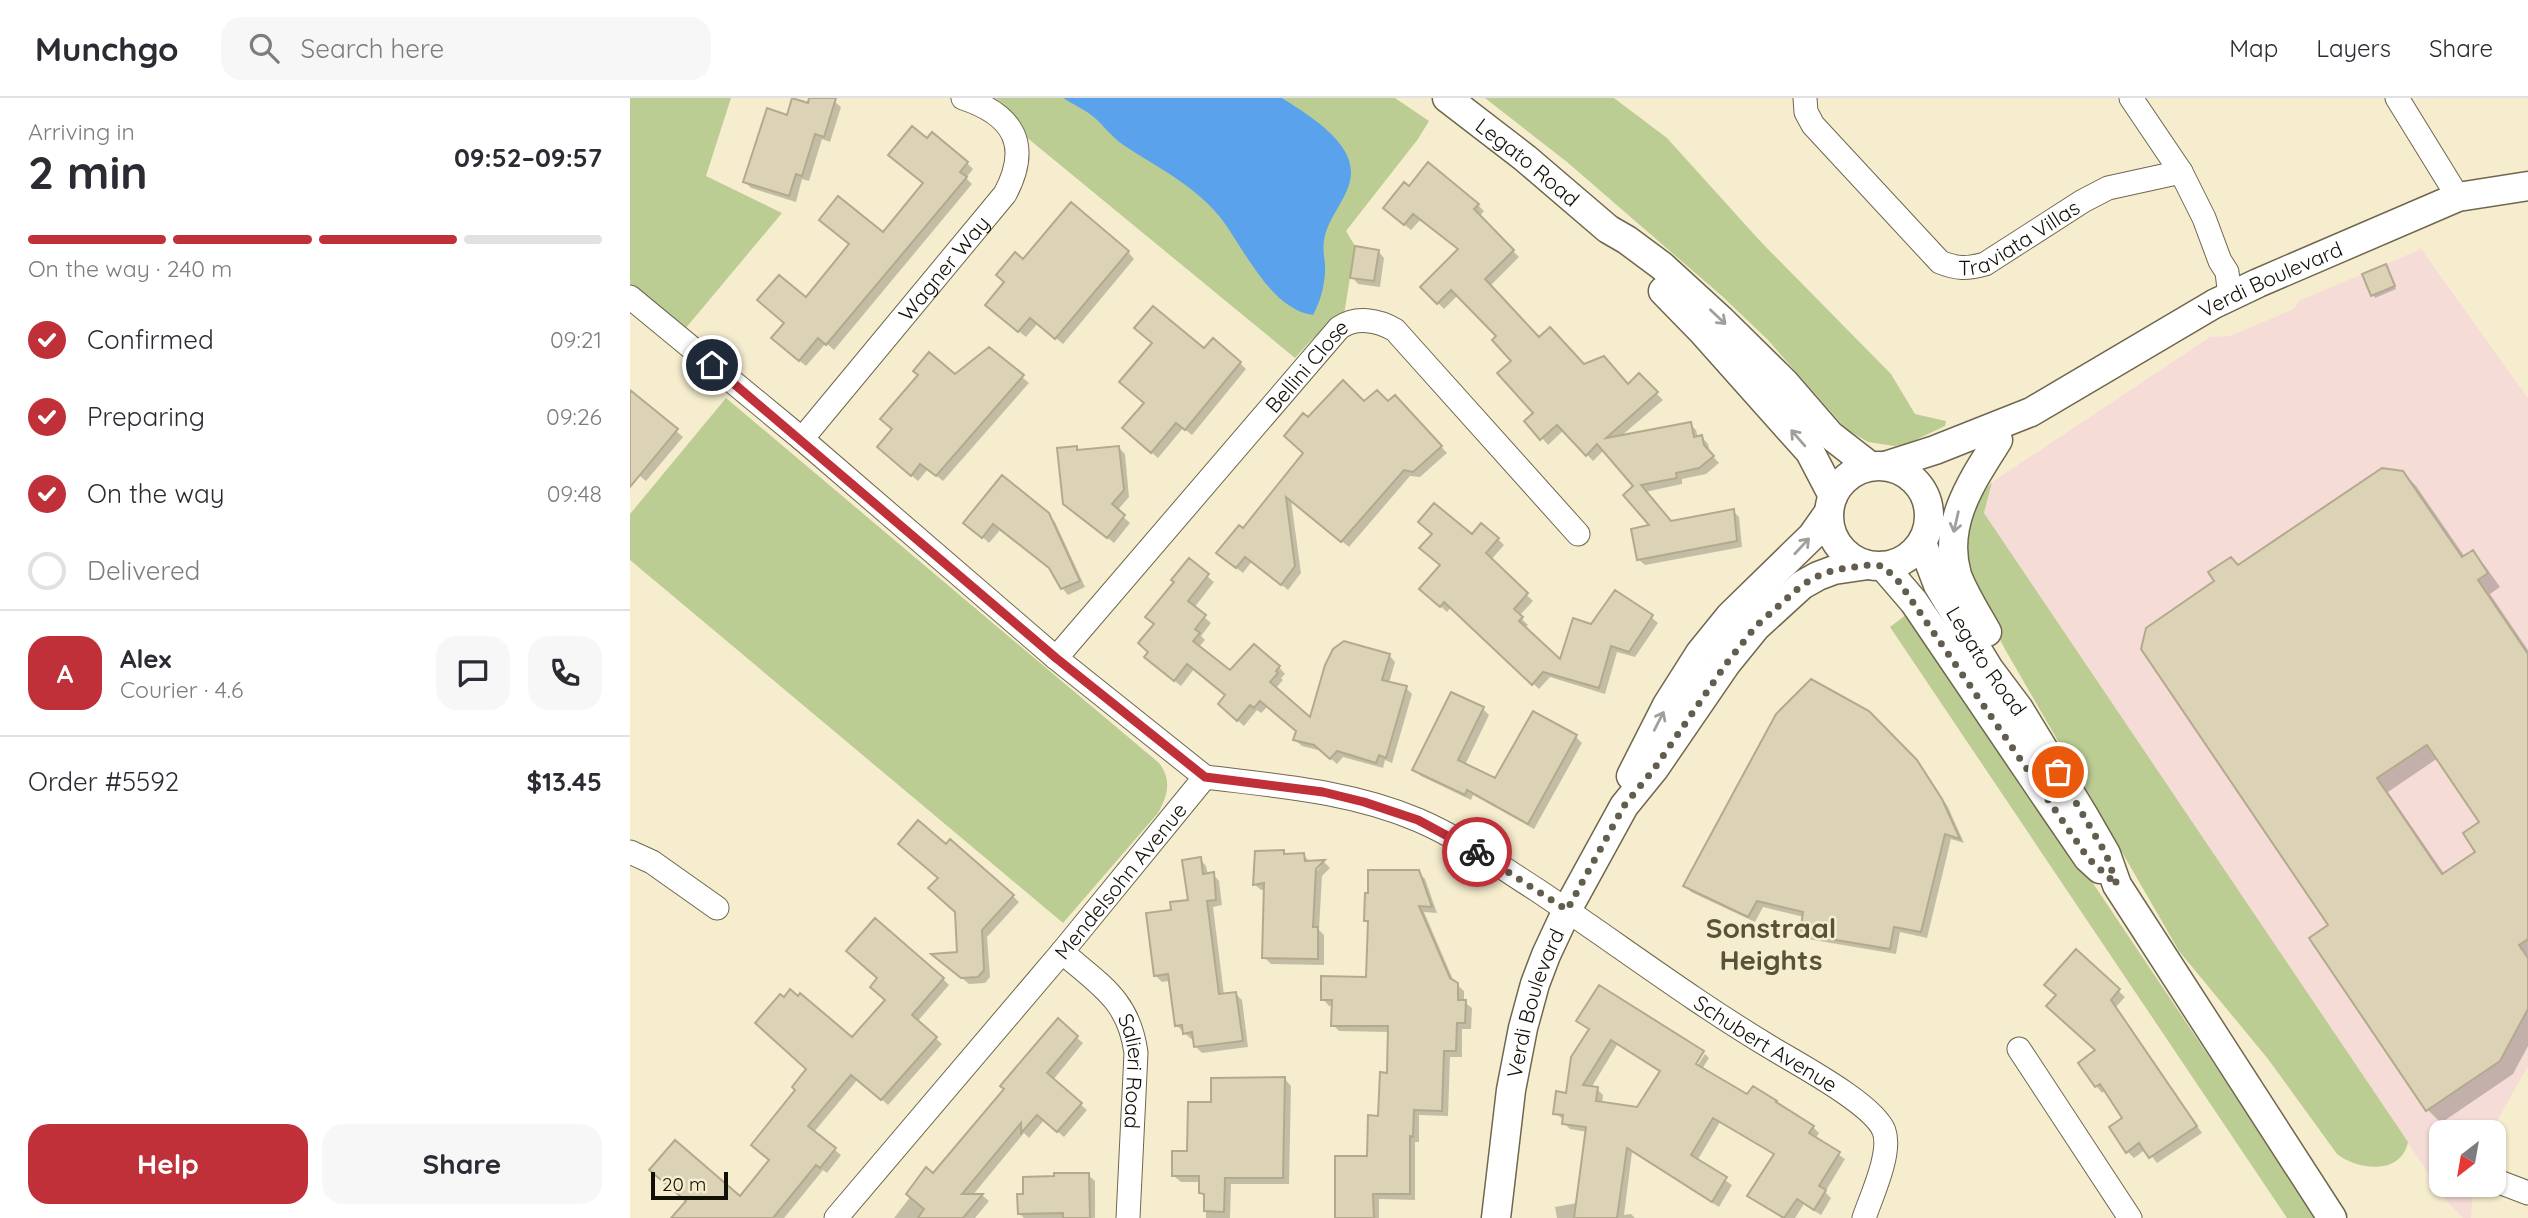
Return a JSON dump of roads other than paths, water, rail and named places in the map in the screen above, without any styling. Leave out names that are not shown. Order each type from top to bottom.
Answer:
[{"type":"street","name":"Wagner Way","points":[[802,439],[1005,194],[1011,182],[1018,158],[1013,134],[999,116],[963,98]]},
{"type":"street","name":"Legato Road","points":[[1447,98],[1525,158],[1608,229],[1662,266],[1784,382],[1830,435],[1878,466]]},
{"type":"street","name":"Traviata Villas","points":[[1805,98],[1806,112],[1813,125],[1940,262],[1956,268],[1968,269],[1985,264],[2108,188],[2181,172]]},
{"type":"street","points":[[2131,98],[2181,172],[2204,218],[2228,284]]},
{"type":"street","points":[[2397,98],[2458,197]]},
{"type":"street","name":"Verdi Boulevard","points":[[1929,509],[1957,473],[2031,412],[2228,284],[2258,283],[2458,197],[2528,186]]},
{"type":"street","name":"Legato Road","points":[[1608,229],[1621,251],[1702,331],[1810,452],[1831,504]]},
{"type":"street","points":[[630,297],[802,439],[1056,658],[1205,777],[1323,792],[1380,806],[1418,820],[1479,853],[1567,910]]},
{"type":"street","name":"Bellini Close","points":[[1056,658],[1339,328],[1350,322],[1373,322],[1395,330],[1578,534]]},
{"type":"street","name":"Verdi Boulevard","points":[[1878,466],[1935,450],[2031,412]]},
{"type":"street","points":[[1997,440],[1968,488],[1956,522],[1953,549],[1958,576],[2014,685],[2019,709]]},
{"type":"street","points":[[1878,466],[1900,470],[1922,489],[1929,509],[1928,530],[1922,544],[1912,554],[1899,562],[1875,565],[1853,559],[1840,548],[1830,525],[1831,504],[1846,478],[1856,471],[1878,466]]},
{"type":"street","name":"Verdi Boulevard","points":[[1624,806],[1630,779],[1667,705],[1700,653],[1730,616],[1812,536],[1831,504]]},
{"type":"street","name":"Legato Road","points":[[1922,544],[1938,585],[1989,669],[2019,709],[2106,854],[2117,885],[2332,1218]]},
{"type":"street","name":"Legato Road","points":[[1875,565],[1914,601],[2088,858],[2117,885]]},
{"type":"street","name":"Verdi Boulevard","points":[[1496,1218],[1511,1090],[1523,1028],[1546,955],[1567,910],[1624,806],[1654,769],[1726,664],[1756,626],[1802,585],[1818,576],[1875,565]]},
{"type":"street","name":"Mendelsohn Avenue","points":[[836,1218],[1062,952],[1205,777]]},
{"type":"street","points":[[630,852],[652,862],[717,908]]},
{"type":"street","name":"Schubert Avenue","points":[[1567,910],[1760,1041],[1846,1094],[1871,1114],[1883,1128],[1886,1137],[1885,1153],[1864,1218]]},
{"type":"street","name":"Salieri Road","points":[[1062,952],[1117,1001],[1133,1034],[1136,1054],[1128,1218]]},
{"type":"street","points":[[2019,1049],[2130,1218]]},
{"type":"street","name":"Legato Road","points":[[2225,1053],[2268,1093],[2353,1218]]},
{"type":"street","points":[[2506,1185],[2528,1193]]},
{"type":"water","points":[[1063,98],[1282,98],[1329,132],[1347,155],[1351,168],[1350,181],[1326,233],[1324,284],[1313,315],[1284,302],[1271,290],[1220,217],[1198,195],[1122,144],[1091,115]]},
{"type":"district","name":"Sonstraal Heights","points":[[1771,943]]}]
